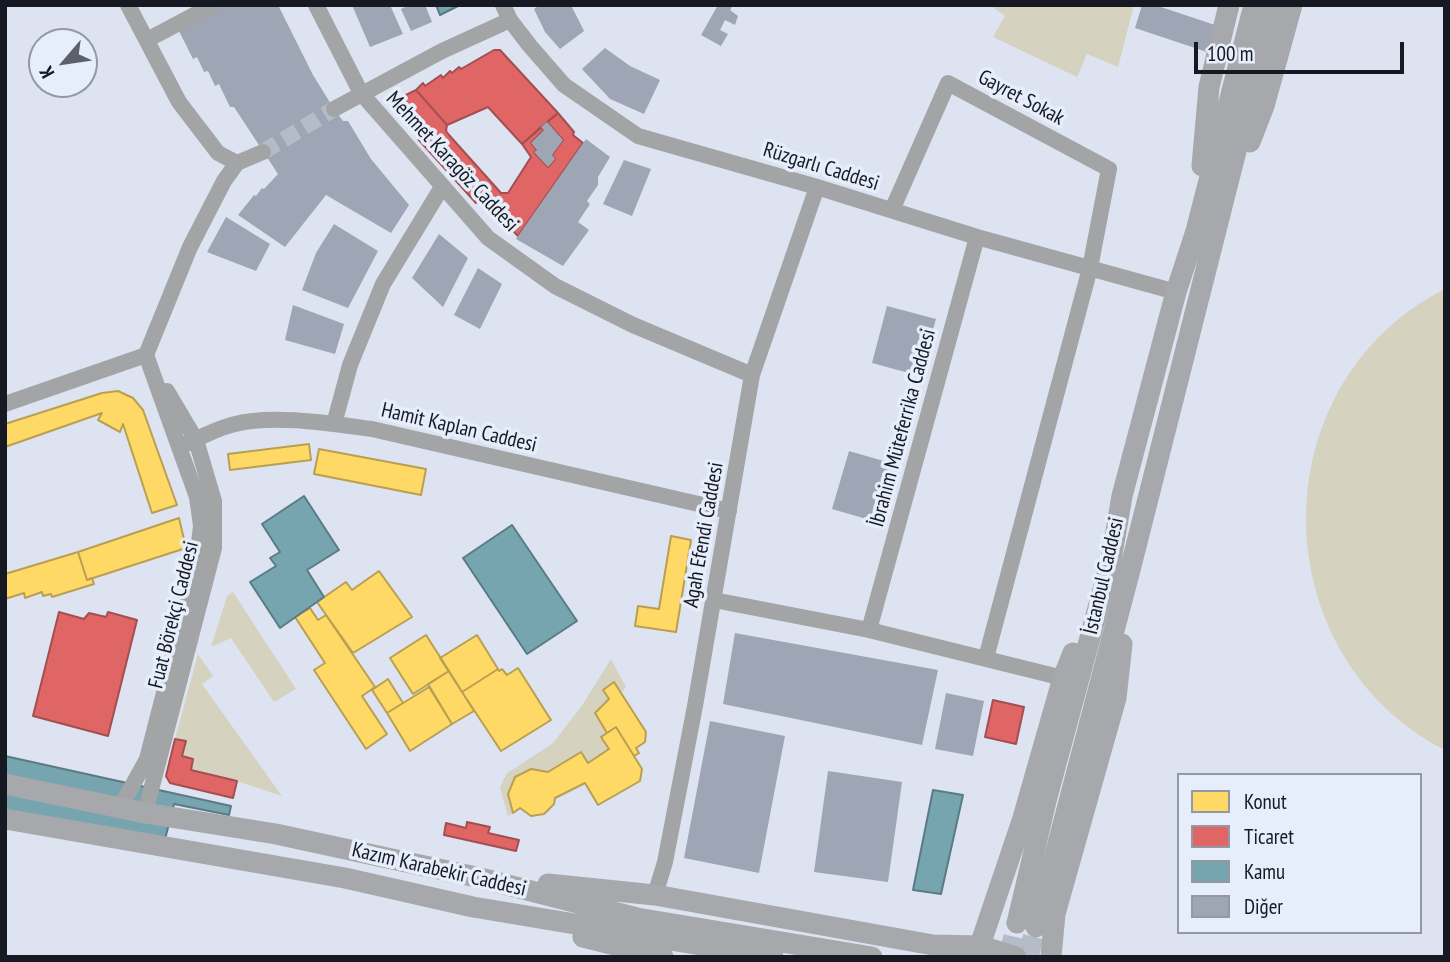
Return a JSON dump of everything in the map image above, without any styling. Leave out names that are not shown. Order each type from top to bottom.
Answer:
[{"type":"main road","name":"İstanbul Caddesi","points":[[1205,233],[1209,87],[1229,5]]},
{"type":"main road","name":"İstanbul Caddesi","points":[[1027,925],[1049,786],[1121,563],[1205,233],[1254,5]]},
{"type":"main road","name":"İstanbul Caddesi","points":[[1205,233],[1273,5]]},
{"type":"main road","name":"İstanbul Caddesi","points":[[1121,563],[1122,496],[1176,292],[1264,106],[1292,5]]},
{"type":"main road","points":[[979,951],[1023,818],[1063,678],[1121,563]]},
{"type":"main road","points":[[1051,957],[1055,914],[1116,698],[1121,563]]},
{"type":"main road","name":"Kazım Karabekir Caddesi","points":[[5,784],[145,813],[276,834],[476,877],[634,940],[872,957]]},
{"type":"main road","name":"Kazım Karabekir Caddesi","points":[[5,819],[345,878],[634,940],[773,957]]},
{"type":"main road","points":[[476,877],[655,895],[933,945],[1016,957]]},
{"type":"main road","points":[[634,940],[663,957]]},
{"type":"street","points":[[128,5],[179,102],[218,153],[237,163]]},
{"type":"street","points":[[147,40],[212,5]]},
{"type":"street","name":"Mehmet Karagöz Caddesi","points":[[316,5],[361,93],[488,238],[555,286],[633,325],[752,375]]},
{"type":"street","points":[[334,109],[506,13]]},
{"type":"street","name":"Rüzgarlı Caddesi","points":[[506,13],[564,85],[638,136],[817,187],[977,237],[1176,292]]},
{"type":"street","name":"Gayret Sokak","points":[[892,211],[948,82],[1110,169],[1090,268]]},
{"type":"street","points":[[5,404],[146,355],[190,247],[223,181],[237,163],[263,152]]},
{"type":"street","points":[[334,424],[350,365],[383,284],[442,187]]},
{"type":"street","name":"Agah Efendi Caddesi","points":[[655,895],[667,849],[714,600],[752,375],[817,187]]},
{"type":"street","name":"İbrahim Müteferrika Caddesi","points":[[869,630],[977,237]]},
{"type":"street","points":[[986,658],[1090,268]]},
{"type":"street","name":"Fuat Börekçi Caddesi","points":[[145,813],[214,548],[214,501],[196,440],[146,355]]},
{"type":"street","name":"Fuat Börekçi Caddesi","points":[[120,808],[147,759],[196,568],[201,526],[197,497],[146,355]]},
{"type":"street","name":"Hamit Kaplan Caddesi","points":[[180,447],[236,424],[277,420],[334,424],[372,429],[729,511]]},
{"type":"street","points":[[714,600],[869,630],[1063,678]]},
{"type":"shaded area","points":[[990,5],[1134,5],[1118,67],[1087,54],[1077,77],[993,37],[1005,16]]},
{"type":"shaded area","points":[[1445,289],[1445,750],[1385,707],[1341,651],[1315,587],[1306,519],[1315,451],[1341,387],[1384,332]]},
{"type":"shaded area","points":[[233,592],[296,689],[274,702],[231,638],[211,647],[227,596]]},
{"type":"shaded area","points":[[198,654],[213,676],[202,684],[282,796],[191,770],[193,759],[182,756],[186,741],[175,739]]},
{"type":"shaded area","points":[[611,659],[626,687],[621,693],[614,682],[604,689],[609,699],[607,733],[601,737],[609,749],[588,763],[581,752],[548,772],[537,769],[521,773],[511,785],[509,793],[513,813],[508,816],[500,788],[506,774],[553,743],[583,704]]},
{"type":"building: Konut","points":[[118,391],[133,398],[143,410],[177,505],[152,513],[123,424],[120,432],[98,420],[102,413],[5,447],[5,424],[102,393]]},
{"type":"building: Konut","points":[[309,444],[311,460],[230,470],[228,454]]},
{"type":"building: Konut","points":[[319,449],[426,469],[421,495],[314,474]]},
{"type":"building: Konut","points":[[179,518],[186,548],[87,580],[78,552]]},
{"type":"building: Konut","points":[[671,536],[691,540],[676,632],[635,626],[638,606],[659,609]]},
{"type":"building: Konut","points":[[78,552],[87,580],[92,578],[94,584],[52,597],[51,594],[43,596],[42,592],[25,598],[24,593],[5,599],[5,574]]},
{"type":"building: Konut","points":[[379,571],[412,617],[353,653],[317,602],[346,582],[352,590]]},
{"type":"building: Konut","points":[[310,608],[318,620],[326,615],[375,687],[362,696],[387,734],[366,749],[314,670],[325,663],[295,617]]},
{"type":"building: Konut","points":[[426,635],[449,671],[413,694],[390,658]]},
{"type":"building: Konut","points":[[477,635],[498,669],[462,692],[440,658]]},
{"type":"building: Konut","points":[[518,668],[551,720],[501,751],[462,692],[498,669],[502,669],[507,675]]},
{"type":"building: Konut","points":[[449,671],[474,711],[452,724],[428,684]]},
{"type":"building: Konut","points":[[388,679],[403,703],[387,713],[372,690]]},
{"type":"building: Konut","points":[[614,682],[646,732],[645,742],[636,748],[639,753],[634,756],[616,727],[607,733],[595,713],[609,699],[603,690]]},
{"type":"building: Konut","points":[[429,687],[452,724],[410,751],[387,713]]},
{"type":"building: Konut","points":[[616,727],[642,769],[640,781],[598,805],[585,783],[555,798],[554,804],[544,814],[531,816],[520,808],[513,813],[508,794],[515,777],[531,769],[548,772],[581,752],[588,763],[609,749],[601,737]]},
{"type":"building: Ticaret","points":[[494,50],[500,50],[558,113],[522,144],[488,107],[447,125],[416,90],[423,83],[425,86],[441,75],[443,78],[450,71],[452,73],[459,67],[461,69]]},
{"type":"building: Ticaret","points":[[416,90],[447,125],[446,131],[449,135],[501,193],[508,193],[531,157],[522,144],[541,127],[544,130],[531,143],[537,150],[534,152],[548,167],[555,159],[552,155],[563,140],[547,122],[558,113],[574,132],[573,135],[583,143],[518,236],[495,212],[492,215],[479,201],[476,203],[418,139],[420,137],[394,101]]},
{"type":"building: Ticaret","points":[[59,612],[84,619],[89,613],[106,617],[108,612],[137,620],[108,736],[33,716]]},
{"type":"building: Ticaret","points":[[993,700],[1024,707],[1016,744],[985,737]]},
{"type":"building: Ticaret","points":[[175,739],[186,741],[182,756],[193,759],[191,770],[237,781],[233,798],[170,783],[166,776]]},
{"type":"building: Ticaret","points":[[467,822],[490,827],[488,833],[519,840],[516,851],[444,835],[446,823],[466,828]]},
{"type":"building: Kamu","points":[[436,5],[460,5],[440,15]]},
{"type":"building: Kamu","points":[[304,496],[339,550],[307,570],[324,597],[280,628],[250,582],[276,566],[270,558],[280,552],[262,524]]},
{"type":"building: Kamu","points":[[512,525],[577,621],[527,654],[463,558]]},
{"type":"building: Kamu","points":[[5,756],[231,806],[229,815],[174,804],[161,855],[5,821]]},
{"type":"building: Kamu","points":[[933,790],[963,795],[941,894],[913,890]]},
{"type":"building: Diğer","points":[[224,5],[278,5],[313,75],[334,109],[343,121],[348,121],[371,159],[409,205],[391,233],[326,195],[285,247],[238,215],[254,195],[278,174],[234,107],[230,107],[219,84],[215,86],[197,57],[193,59],[178,29]]},
{"type":"building: Diğer","points":[[352,5],[390,5],[403,34],[370,47]]},
{"type":"building: Diğer","points":[[410,5],[425,5],[432,22],[411,31],[401,9]]},
{"type":"building: Diğer","points":[[540,5],[571,5],[584,31],[560,49],[545,32],[534,9]]},
{"type":"building: Diğer","points":[[718,5],[733,5],[730,10],[738,16],[735,25],[725,20],[720,30],[728,34],[721,46],[701,35]]},
{"type":"building: Diğer","points":[[1142,5],[1155,5],[1215,25],[1207,52],[1135,28]]},
{"type":"building: Diğer","points":[[605,48],[630,66],[660,80],[644,114],[610,99],[582,69]]},
{"type":"building: Diğer","points":[[547,122],[563,140],[552,155],[555,159],[548,167],[534,152],[537,150],[531,143],[544,130],[541,127]]},
{"type":"building: Diğer","points":[[586,139],[610,157],[598,177],[598,185],[587,201],[590,204],[578,222],[589,230],[563,266],[516,239]]},
{"type":"building: Diğer","points":[[624,160],[651,169],[632,216],[603,204]]},
{"type":"building: Diğer","points":[[226,217],[270,244],[256,271],[207,252]]},
{"type":"building: Diğer","points":[[334,224],[378,251],[348,308],[302,290],[316,253]]},
{"type":"building: Diğer","points":[[439,234],[468,258],[443,307],[412,278]]},
{"type":"building: Diğer","points":[[478,268],[502,284],[480,329],[454,315]]},
{"type":"building: Diğer","points":[[293,305],[344,324],[335,354],[285,340]]},
{"type":"building: Diğer","points":[[887,306],[936,319],[920,376],[872,363]]},
{"type":"building: Diğer","points":[[849,451],[901,466],[884,524],[832,509]]},
{"type":"building: Diğer","points":[[735,633],[938,670],[922,745],[723,704]]},
{"type":"building: Diğer","points":[[946,693],[984,701],[973,756],[935,749]]},
{"type":"building: Diğer","points":[[710,721],[785,736],[759,873],[684,858]]},
{"type":"building: Diğer","points":[[828,771],[902,782],[888,882],[814,872]]},
{"type":"tunnel","points":[[263,152],[334,109]]},
{"type":"tunnel","points":[[1009,957],[1017,923]]},
{"type":"tunnel","points":[[1028,957],[1036,927]]}]
